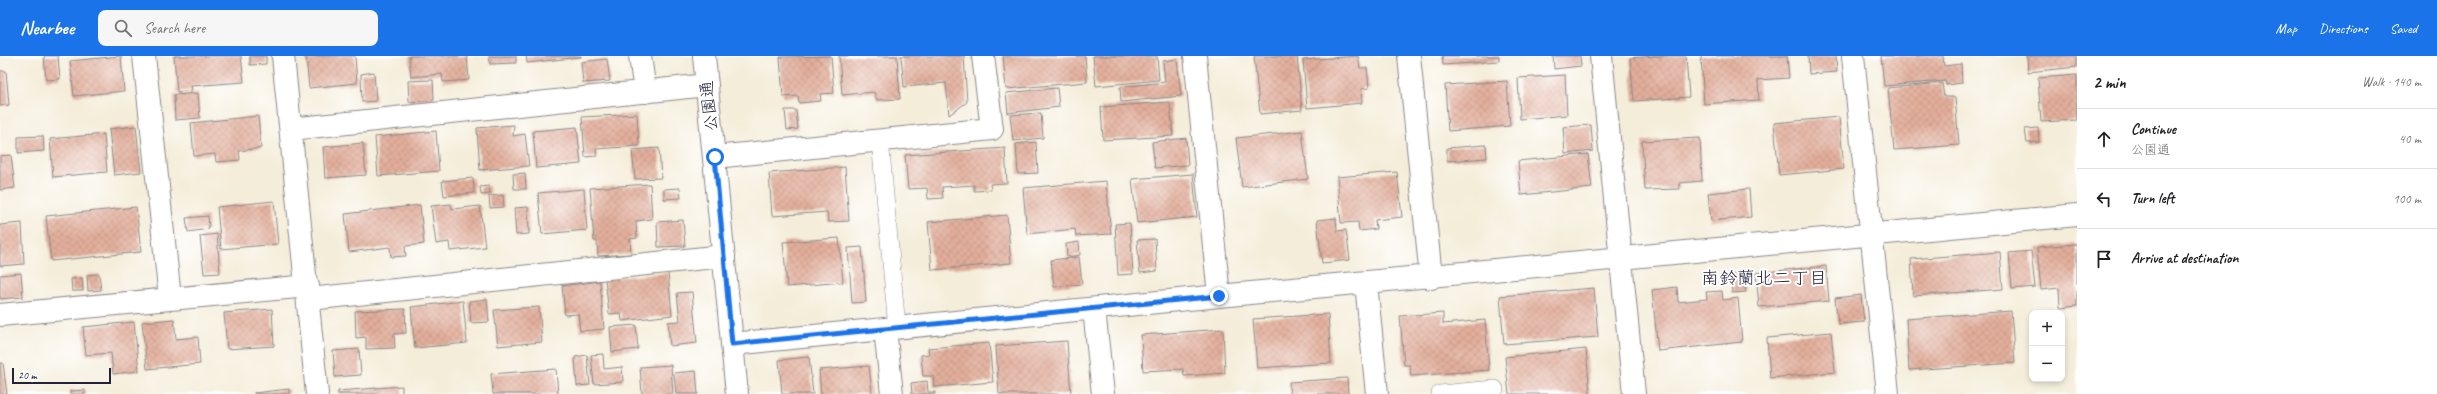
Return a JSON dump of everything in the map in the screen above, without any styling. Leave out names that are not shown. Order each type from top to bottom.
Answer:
[{"type":"street","points":[[144,56],[170,298]]},
{"type":"street","points":[[283,56],[318,394]]},
{"type":"street","points":[[640,56],[645,92]]},
{"type":"street","name":"公園通","points":[[704,56],[737,394]]},
{"type":"street","points":[[715,157],[992,129],[983,56]]},
{"type":"street","points":[[1195,56],[1219,296]]},
{"type":"street","points":[[1409,56],[1430,278]]},
{"type":"street","points":[[1601,56],[1634,394]]},
{"type":"street","points":[[1853,56],[1873,235],[1888,394]]},
{"type":"street","points":[[291,129],[707,85]]},
{"type":"street","points":[[732,344],[1219,296],[1621,260],[2077,215]]},
{"type":"street","points":[[0,315],[170,298],[308,293],[724,256]]},
{"type":"street","points":[[1366,283],[1377,394]]},
{"type":"street","points":[[1094,309],[1103,394]]},
{"type":"street","points":[[891,329],[892,394]]},
{"type":"lane","points":[[880,140],[891,329]]},
{"type":"lane","points":[[1440,394],[1495,389]]},
{"type":"building","points":[[44,56],[58,56],[60,79],[46,80]]},
{"type":"building","points":[[121,56],[124,91],[74,96],[70,61]]},
{"type":"building","points":[[174,56],[241,56],[244,82],[191,86],[192,90],[177,92]]},
{"type":"building","points":[[250,56],[266,56],[266,64],[250,65]]},
{"type":"building","points":[[306,56],[355,56],[357,83],[309,88]]},
{"type":"building","points":[[409,56],[467,56],[469,80],[443,82],[442,74],[411,77]]},
{"type":"building","points":[[489,56],[516,56],[516,63],[490,64]]},
{"type":"building","points":[[526,56],[581,56],[581,57],[527,63]]},
{"type":"building","points":[[831,56],[834,93],[820,94],[821,101],[799,103],[798,96],[783,97],[780,57]]},
{"type":"building","points":[[839,56],[897,56],[900,99],[877,100],[874,92],[842,95]]},
{"type":"building","points":[[901,56],[964,56],[967,102],[949,115],[946,83],[904,87]]},
{"type":"building","points":[[1003,56],[1085,56],[1087,82],[1006,89]]},
{"type":"building","points":[[1093,56],[1157,56],[1159,80],[1096,86]]},
{"type":"building","points":[[1254,56],[1297,56],[1302,110],[1260,114]]},
{"type":"building","points":[[1358,56],[1360,68],[1367,68],[1369,88],[1361,89],[1362,103],[1307,108],[1303,60]]},
{"type":"building","points":[[1442,56],[1499,56],[1499,61],[1443,65]]},
{"type":"building","points":[[1553,56],[1580,56],[1581,66],[1554,69]]},
{"type":"building","points":[[1686,56],[1689,97],[1634,101],[1630,58]]},
{"type":"building","points":[[1701,56],[1787,56],[1789,78],[1758,80],[1759,100],[1704,104]]},
{"type":"building","points":[[1808,56],[1836,56],[1837,72],[1809,74]]},
{"type":"building","points":[[1881,56],[1943,56],[1944,66],[1961,64],[1962,83],[1946,85],[1945,81],[1884,86]]},
{"type":"building","points":[[2027,56],[2077,56],[2077,67],[2028,72]]},
{"type":"building","points":[[607,59],[610,81],[583,83],[581,62]]},
{"type":"building","points":[[1177,59],[1181,96],[1121,102],[1120,87],[1165,82],[1163,61]]},
{"type":"building","points":[[0,71],[6,71],[9,105],[0,106]]},
{"type":"building","points":[[374,72],[376,101],[362,102],[361,74]]},
{"type":"building","points":[[1565,75],[1567,115],[1520,119],[1518,78]]},
{"type":"building","points":[[2077,75],[2077,120],[2041,122],[2038,78]]},
{"type":"building","points":[[433,80],[434,100],[409,102],[408,81]]},
{"type":"building","points":[[1507,81],[1510,126],[1448,131],[1445,85]]},
{"type":"building","points":[[1942,83],[1944,97],[1955,97],[1959,145],[1894,150],[1888,88]]},
{"type":"building","points":[[1057,88],[1059,107],[1008,113],[1006,93]]},
{"type":"building","points":[[198,93],[200,118],[175,120],[174,95]]},
{"type":"building","points":[[1170,102],[1173,136],[1103,140],[1101,107]]},
{"type":"building","points":[[785,110],[796,110],[798,129],[787,130]]},
{"type":"building","points":[[1041,113],[1043,138],[1013,141],[1010,115]]},
{"type":"building","points":[[637,114],[639,146],[596,149],[597,156],[585,157],[582,117]]},
{"type":"building","points":[[258,116],[261,148],[239,151],[240,160],[216,162],[215,154],[194,156],[191,123]]},
{"type":"building","points":[[1839,117],[1844,169],[1779,175],[1774,123]]},
{"type":"building","points":[[514,125],[513,136],[525,134],[529,166],[480,170],[477,128]]},
{"type":"building","points":[[1591,125],[1593,151],[1565,154],[1563,127]]},
{"type":"building","points":[[136,126],[141,172],[114,175],[109,129]]},
{"type":"building","points":[[577,127],[581,164],[536,168],[533,131]]},
{"type":"building","points":[[2038,128],[2039,142],[2027,143],[2025,129]]},
{"type":"building","points":[[436,131],[439,171],[378,176],[375,137]]},
{"type":"building","points":[[1302,131],[1308,179],[1242,187],[1236,138]]},
{"type":"building","points":[[104,134],[107,172],[53,177],[50,139]]},
{"type":"building","points":[[43,136],[44,151],[18,153],[18,137]]},
{"type":"building","points":[[1186,138],[1188,165],[1155,168],[1152,142]]},
{"type":"building","points":[[1700,138],[1702,181],[1679,183],[1680,189],[1645,190],[1642,141]]},
{"type":"building","points":[[1036,142],[1038,173],[1018,174],[1016,144]]},
{"type":"building","points":[[363,143],[366,175],[325,178],[323,147]]},
{"type":"building","points":[[1486,145],[1487,158],[1447,161],[1447,148]]},
{"type":"building","points":[[659,148],[661,178],[635,179],[632,150]]},
{"type":"building","points":[[1005,148],[1007,183],[990,184],[991,190],[974,191],[974,185],[942,187],[943,198],[928,199],[927,188],[908,189],[905,155]]},
{"type":"building","points":[[1588,154],[1592,188],[1521,195],[1518,161]]},
{"type":"building","points":[[11,155],[15,188],[0,190],[0,156]]},
{"type":"building","points":[[845,167],[849,221],[828,222],[827,212],[772,216],[769,173]]},
{"type":"building","points":[[1397,172],[1402,217],[1375,220],[1376,229],[1359,231],[1358,222],[1341,223],[1337,177]]},
{"type":"building","points":[[525,173],[526,189],[514,189],[513,174]]},
{"type":"building","points":[[1193,174],[1197,217],[1137,223],[1132,179]]},
{"type":"building","points":[[473,178],[474,193],[444,196],[442,181]]},
{"type":"building","points":[[1106,181],[1111,234],[1076,236],[1075,229],[1027,234],[1023,188]]},
{"type":"building","points":[[650,184],[652,219],[636,221],[637,238],[630,239],[631,254],[598,256],[597,241],[594,241],[590,188]]},
{"type":"building","points":[[489,186],[490,194],[481,195],[480,187]]},
{"type":"building","points":[[680,188],[681,198],[664,199],[664,189]]},
{"type":"building","points":[[584,189],[587,230],[542,234],[538,193]]},
{"type":"building","points":[[1749,189],[1751,217],[1711,221],[1708,193]]},
{"type":"building","points":[[503,195],[504,207],[490,208],[489,196]]},
{"type":"building","points":[[274,201],[278,244],[221,249],[217,207]]},
{"type":"building","points":[[451,204],[452,209],[480,206],[485,247],[450,251],[449,242],[436,244],[431,206]]},
{"type":"building","points":[[420,205],[424,244],[405,246],[406,256],[391,257],[390,247],[349,252],[345,214]]},
{"type":"building","points":[[136,207],[141,252],[51,261],[46,216]]},
{"type":"building","points":[[528,207],[529,234],[516,235],[514,208]]},
{"type":"building","points":[[1007,215],[1011,263],[932,270],[928,222]]},
{"type":"building","points":[[208,216],[209,229],[188,232],[186,218]]},
{"type":"building","points":[[1336,218],[1337,231],[1346,230],[1350,260],[1322,263],[1317,220]]},
{"type":"building","points":[[683,220],[685,246],[658,247],[657,222]]},
{"type":"building","points":[[22,223],[24,264],[0,266],[0,225]]},
{"type":"building","points":[[1130,223],[1133,274],[1118,275],[1115,224]]},
{"type":"building","points":[[217,234],[220,273],[204,274],[200,236]]},
{"type":"building","points":[[839,238],[843,282],[787,287],[783,242]]},
{"type":"building","points":[[1155,239],[1157,271],[1140,273],[1137,240]]},
{"type":"building","points":[[1079,242],[1080,255],[1067,257],[1066,244]]},
{"type":"building","points":[[2077,244],[2077,306],[2060,308],[2059,288],[2041,290],[2037,247]]},
{"type":"building","points":[[862,247],[866,302],[852,303],[848,248]]},
{"type":"building","points":[[2031,251],[2035,287],[2012,289],[2009,253]]},
{"type":"building","points":[[2000,252],[2003,289],[1913,296],[1911,259]]},
{"type":"building","points":[[1079,257],[1082,284],[1054,287],[1051,260]]},
{"type":"building","points":[[1826,266],[1829,301],[1759,307],[1756,273]]},
{"type":"building","points":[[21,273],[23,297],[0,299],[0,275]]},
{"type":"building","points":[[668,273],[672,315],[622,321],[621,313],[609,314],[605,279]]},
{"type":"building","points":[[1744,273],[1746,292],[1732,293],[1731,275]]},
{"type":"building","points":[[99,274],[101,290],[88,291],[87,275]]},
{"type":"building","points":[[82,278],[83,291],[72,291],[71,279]]},
{"type":"building","points":[[600,281],[604,329],[580,331],[578,314],[565,315],[562,286]]},
{"type":"building","points":[[1677,287],[1678,302],[1707,299],[1706,292],[1722,291],[1723,300],[1738,298],[1742,342],[1658,351],[1652,290]]},
{"type":"building","points":[[1594,288],[1598,337],[1504,344],[1500,296]]},
{"type":"building","points":[[692,292],[697,343],[670,346],[668,322],[680,321],[677,293]]},
{"type":"building","points":[[1861,295],[1864,322],[1838,324],[1835,298]]},
{"type":"building","points":[[487,299],[489,322],[471,323],[469,301]]},
{"type":"building","points":[[463,301],[467,343],[415,348],[411,307]]},
{"type":"building","points":[[539,307],[542,342],[498,346],[494,310]]},
{"type":"building","points":[[272,309],[274,346],[227,349],[224,313]]},
{"type":"building","points":[[405,309],[406,333],[394,334],[395,348],[366,349],[366,337],[356,338],[355,311]]},
{"type":"building","points":[[2011,311],[2015,363],[1909,370],[1906,319]]},
{"type":"building","points":[[1443,313],[1443,324],[1485,320],[1489,370],[1411,376],[1410,365],[1404,365],[1400,316]]},
{"type":"building","points":[[1328,314],[1331,363],[1257,368],[1253,319]]},
{"type":"building","points":[[174,319],[176,339],[198,337],[200,364],[147,369],[142,322]]},
{"type":"building","points":[[134,322],[139,371],[113,374],[111,353],[86,355],[83,327]]},
{"type":"building","points":[[636,325],[638,349],[612,352],[610,327]]},
{"type":"building","points":[[1223,329],[1225,373],[1184,376],[1183,369],[1143,371],[1141,335]]},
{"type":"building","points":[[1831,332],[1835,372],[1770,378],[1767,338]]},
{"type":"building","points":[[1067,341],[1071,394],[999,394],[996,346]]},
{"type":"building","points":[[989,343],[993,382],[934,387],[933,376],[923,376],[921,355],[929,354],[928,348]]},
{"type":"building","points":[[359,349],[361,375],[335,377],[333,351]]},
{"type":"building","points":[[1586,349],[1590,394],[1509,394],[1505,357]]},
{"type":"building","points":[[603,354],[604,369],[622,367],[623,382],[594,384],[591,355]]},
{"type":"building","points":[[587,355],[590,385],[577,386],[575,357]]},
{"type":"building","points":[[809,357],[813,394],[782,394],[779,360]]},
{"type":"building","points":[[0,363],[3,363],[7,394],[0,394]]},
{"type":"building","points":[[671,365],[673,394],[642,394],[640,367]]},
{"type":"building","points":[[869,366],[872,394],[821,394],[819,370]]},
{"type":"building","points":[[556,369],[558,394],[493,394],[491,374]]},
{"type":"building","points":[[696,371],[698,394],[676,394],[674,373]]},
{"type":"building","points":[[1347,378],[1348,394],[1290,394],[1289,382]]},
{"type":"building","points":[[927,381],[928,392],[935,392],[935,394],[912,394],[911,383]]},
{"type":"building","points":[[402,386],[402,394],[338,394],[338,391]]},
{"type":"building","points":[[289,389],[289,394],[254,394],[254,393]]},
{"type":"building","points":[[85,390],[85,394],[70,394],[70,391]]},
{"type":"district","name":"南鈴蘭北二丁目","points":[[1764,278]]},
{"type":"route","points":[[715,157],[732,344],[1219,296]]}]
